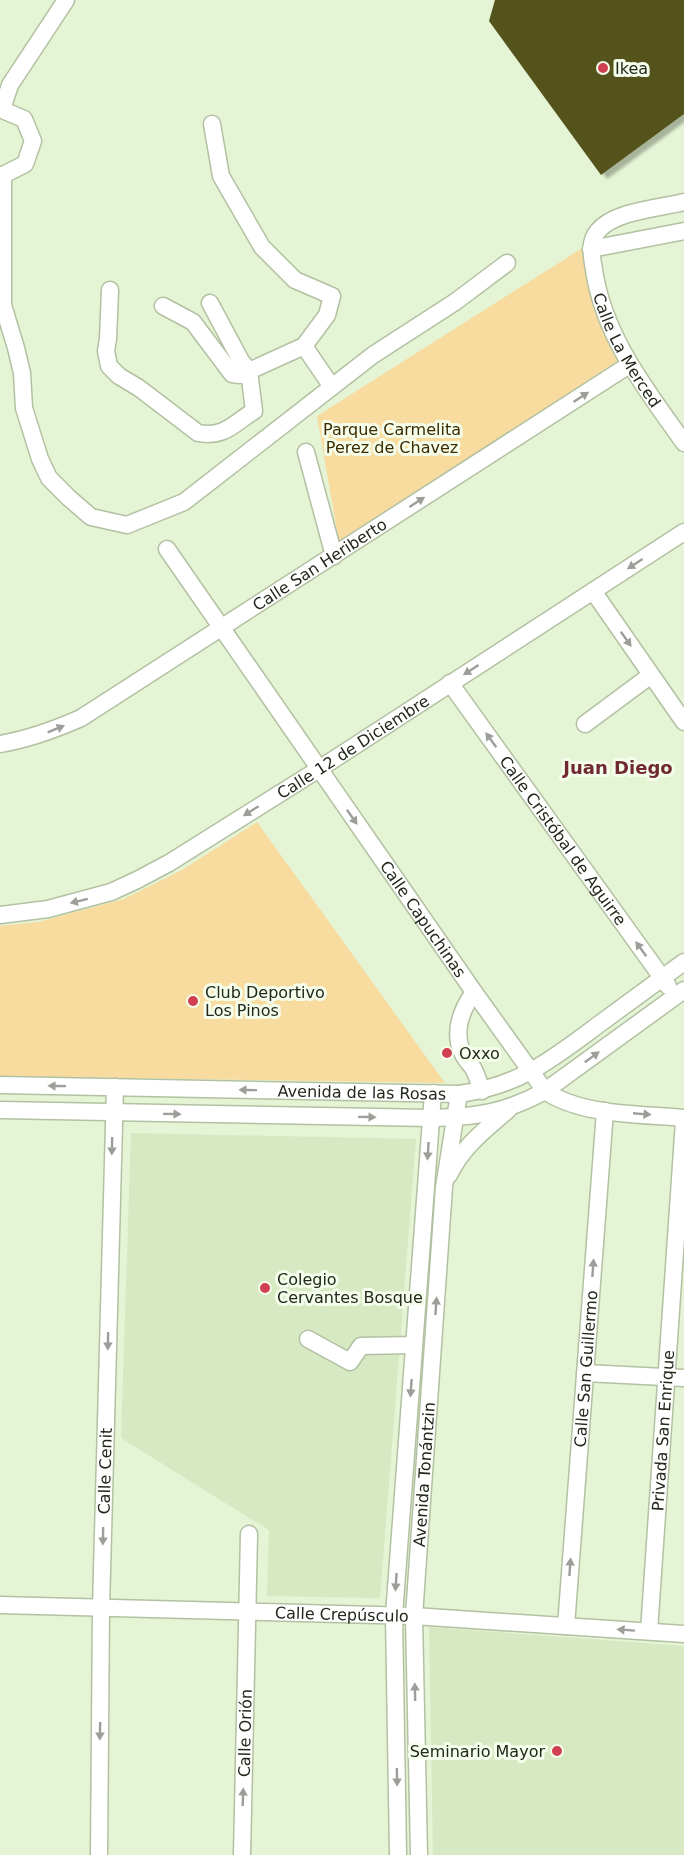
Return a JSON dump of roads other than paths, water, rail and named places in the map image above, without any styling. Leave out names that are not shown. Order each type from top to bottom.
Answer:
[{"type":"street","points":[[66,0],[10,85],[1,109],[24,119],[33,141],[25,164],[1,175],[3,306],[22,373],[24,408],[40,459],[49,477],[90,517],[127,525],[184,502],[373,355],[455,302],[507,263]]},
{"type":"street","points":[[163,306],[194,322],[232,374],[240,375],[304,346],[327,315],[332,296],[295,280],[262,247],[221,176],[212,124]]},
{"type":"street","points":[[684,202],[626,214],[612,220],[598,230],[591,249],[684,231]]},
{"type":"street","name":"Calle La Merced","points":[[591,249],[596,284],[614,336],[629,365],[684,443]]},
{"type":"street","points":[[110,291],[106,351],[109,366],[119,376],[139,388],[198,433],[210,435],[228,430],[254,411],[249,371],[241,361],[210,303]]},
{"type":"street","points":[[304,346],[332,387]]},
{"type":"street","name":"Calle San Heriberto","points":[[0,744],[26,740],[81,718],[629,365]]},
{"type":"street","points":[[306,452],[334,556]]},
{"type":"street","name":"Calle 12 de Diciembre","points":[[0,915],[48,909],[111,892],[169,863],[684,532]]},
{"type":"street","name":"Calle Capuchinas","points":[[168,549],[318,769],[545,1091],[555,1098],[572,1104],[605,1111],[684,1119]]},
{"type":"street","points":[[593,591],[684,722]]},
{"type":"street","points":[[585,724],[651,675]]},
{"type":"street","name":"Calle Cristóbal de Aguirre","points":[[450,684],[662,978],[680,993]]},
{"type":"street","name":"Avenida de las Rosas","points":[[0,1085],[459,1094],[482,1091],[532,1072],[553,1059],[684,962]]},
{"type":"street","points":[[474,992],[465,1005],[460,1020],[459,1035],[462,1052],[474,1070],[482,1091]]},
{"type":"street","name":"Avenida de las Rosas","points":[[0,1110],[430,1118],[454,1117],[511,1108],[545,1091],[680,993]]},
{"type":"street","name":"Calle Cenit","points":[[99,1855],[101,1608],[115,1087]]},
{"type":"street","name":"Avenida Tonántzin","points":[[398,1855],[394,1615],[433,1093]]},
{"type":"street","name":"Avenida Tonántzin","points":[[419,1855],[414,1616],[444,1187],[459,1094]]},
{"type":"street","points":[[444,1187],[452,1170],[469,1146],[481,1132],[511,1108]]},
{"type":"street","name":"Calle San Guillermo","points":[[566,1626],[605,1111]]},
{"type":"street","name":"Privada San Enrique","points":[[649,1631],[684,1119]]},
{"type":"street","points":[[308,1339],[350,1362],[361,1346],[414,1345]]},
{"type":"street","points":[[585,1373],[684,1378]]},
{"type":"street","name":"Calle Orión","points":[[242,1855],[249,1534]]},
{"type":"street","name":"Calle Crepúsculo","points":[[0,1605],[394,1615],[684,1634]]},
{"type":"place","name":"Ikea","points":[[603,68]]},
{"type":"place","name":"Club Deportivo Los Pinos","points":[[193,1001]]},
{"type":"place","name":"Oxxo","points":[[447,1053]]},
{"type":"place","name":"Colegio Cervantes Bosque","points":[[265,1288]]},
{"type":"place","name":"Seminario Mayor","points":[[557,1751]]},
{"type":"district","name":"Juan Diego","points":[[618,767]]},
{"type":"park label","name":"Parque Carmelita Perez de Chavez","points":[[392,438]]}]
